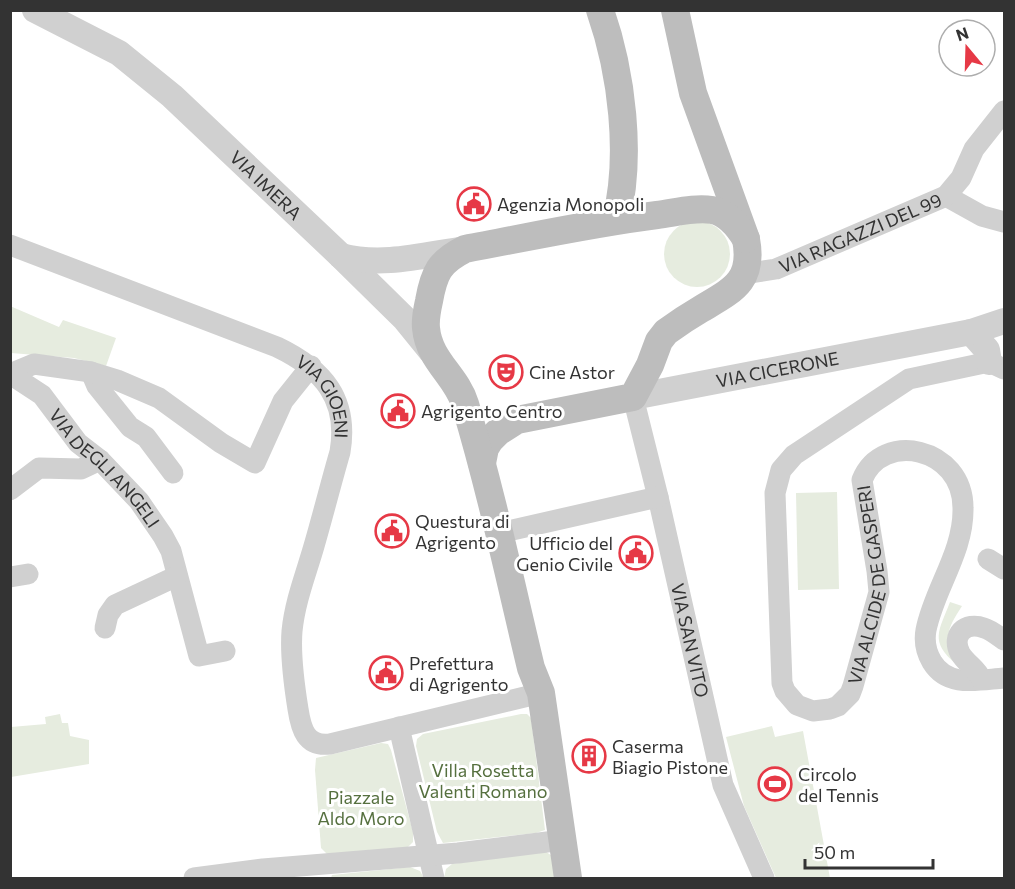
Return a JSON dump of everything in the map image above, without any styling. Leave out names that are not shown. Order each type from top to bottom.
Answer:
[{"type":"main road","points":[[600,10],[614,53],[622,118],[621,201],[616,220]]},
{"type":"main road","points":[[633,397],[650,365],[659,341],[666,332],[730,292],[741,281],[749,253],[693,93],[675,10]]},
{"type":"main road","points":[[431,351],[426,316],[433,278],[446,260],[465,249],[616,220],[697,210],[713,210],[727,216],[738,226],[746,239]]},
{"type":"main road","name":"VIA IMERA","points":[[431,351],[464,400]]},
{"type":"main road","name":"VIA CICERONE","points":[[517,420],[633,397]]},
{"type":"main road","points":[[464,400],[489,417],[517,420]]},
{"type":"main road","points":[[464,400],[482,463],[531,669],[541,693],[568,879]]},
{"type":"main road","points":[[482,463],[485,448],[490,440],[517,420]]},
{"type":"street","name":"VIA IMERA","points":[[35,10],[119,53],[172,96],[405,319],[431,351]]},
{"type":"street","name":"VIA RAGAZZI DEL 99","points":[[744,274],[776,268],[946,196],[961,178],[974,149],[1005,111]]},
{"type":"street","points":[[946,196],[982,216],[1005,222]]},
{"type":"street","name":"VIA GIOENI","points":[[10,244],[277,347],[311,366],[323,379],[338,405],[343,435],[297,599],[292,633],[294,688],[301,727],[309,740],[324,745],[399,727]]},
{"type":"street","points":[[341,256],[360,261],[391,261],[465,249]]},
{"type":"street","name":"VIA CICERONE","points":[[633,397],[991,352],[1005,321]]},
{"type":"street","name":"VIA ALCIDE DE GASPERI","points":[[991,352],[909,379],[794,455],[781,470],[775,493],[782,683],[790,699],[805,709],[813,711],[830,710],[844,700],[854,686],[879,592],[862,480],[866,472],[881,458],[900,452],[920,452],[942,462],[957,480],[963,506],[963,523],[956,547],[927,621],[925,639],[929,657],[950,679],[965,681],[1005,678]]},
{"type":"street","points":[[10,374],[34,364],[91,372],[117,380],[159,398],[221,443],[255,463],[283,401],[311,366]]},
{"type":"street","points":[[91,372],[97,386],[130,427],[146,437],[173,473]]},
{"type":"street","name":"VIA DEGLI ANGELI","points":[[10,374],[42,395],[78,443],[100,460],[139,501],[171,551],[200,656],[225,651]]},
{"type":"street","name":"VIA SAN VITO","points":[[633,397],[658,496],[723,785],[764,879]]},
{"type":"street","points":[[11,487],[39,468],[81,469],[100,460]]},
{"type":"street","points":[[499,533],[658,496]]},
{"type":"street","points":[[105,628],[108,615],[115,605],[177,576]]},
{"type":"street","points":[[981,680],[978,671],[961,655],[956,641],[957,636],[961,631],[973,626],[986,628],[1004,639]]},
{"type":"street","points":[[434,879],[399,727],[541,693]]},
{"type":"street","points":[[194,879],[263,869],[428,855],[563,840]]},
{"type":"green space","points":[[697,221],[709,224],[720,231],[727,242],[730,254],[727,266],[720,277],[709,284],[697,287],[685,284],[674,277],[667,266],[664,254],[667,242],[674,231],[685,224]]},
{"type":"green space","points":[[10,306],[59,327],[63,320],[116,338],[106,366],[74,358],[11,353]]},
{"type":"green space","points":[[837,492],[839,589],[798,590],[796,493]]},
{"type":"green space","points":[[950,602],[962,606],[948,634],[956,664],[942,649],[939,642],[940,628]]},
{"type":"green space","points":[[60,714],[62,723],[68,723],[70,736],[89,740],[89,764],[11,777],[11,727],[46,724],[45,717]]},
{"type":"green space","name":"Villa Rosetta Valenti Romano","points":[[527,714],[531,718],[545,830],[536,833],[443,843],[437,832],[416,746],[417,739],[423,734]]},
{"type":"green space","name":"Circolo del Tennis","points":[[772,726],[775,737],[803,731],[830,878],[776,878],[744,806],[726,737]]},
{"type":"green space","name":"Piazzale Aldo Moro","points":[[381,743],[388,744],[391,750],[413,832],[413,842],[407,848],[327,854],[321,848],[316,758]]},
{"type":"green space","points":[[545,851],[552,856],[557,878],[444,878],[446,869],[452,864]]},
{"type":"green space","points":[[410,867],[420,871],[424,878],[331,878],[332,875]]},
{"type":"place","name":"Agenzia Monopoli","points":[[474,204]]},
{"type":"place","name":"Cine Astor","points":[[506,372]]},
{"type":"place","name":"Agrigento Centro","points":[[398,411]]},
{"type":"place","name":"Questura di Agrigento","points":[[392,531]]},
{"type":"place","name":"Ufficio del Genio Civile","points":[[636,553]]},
{"type":"place","name":"Prefettura di Agrigento","points":[[386,673]]},
{"type":"place","name":"Caserma Biagio Pistone","points":[[589,756]]},
{"type":"place","name":"Circolo del Tennis","points":[[775,784]]}]
